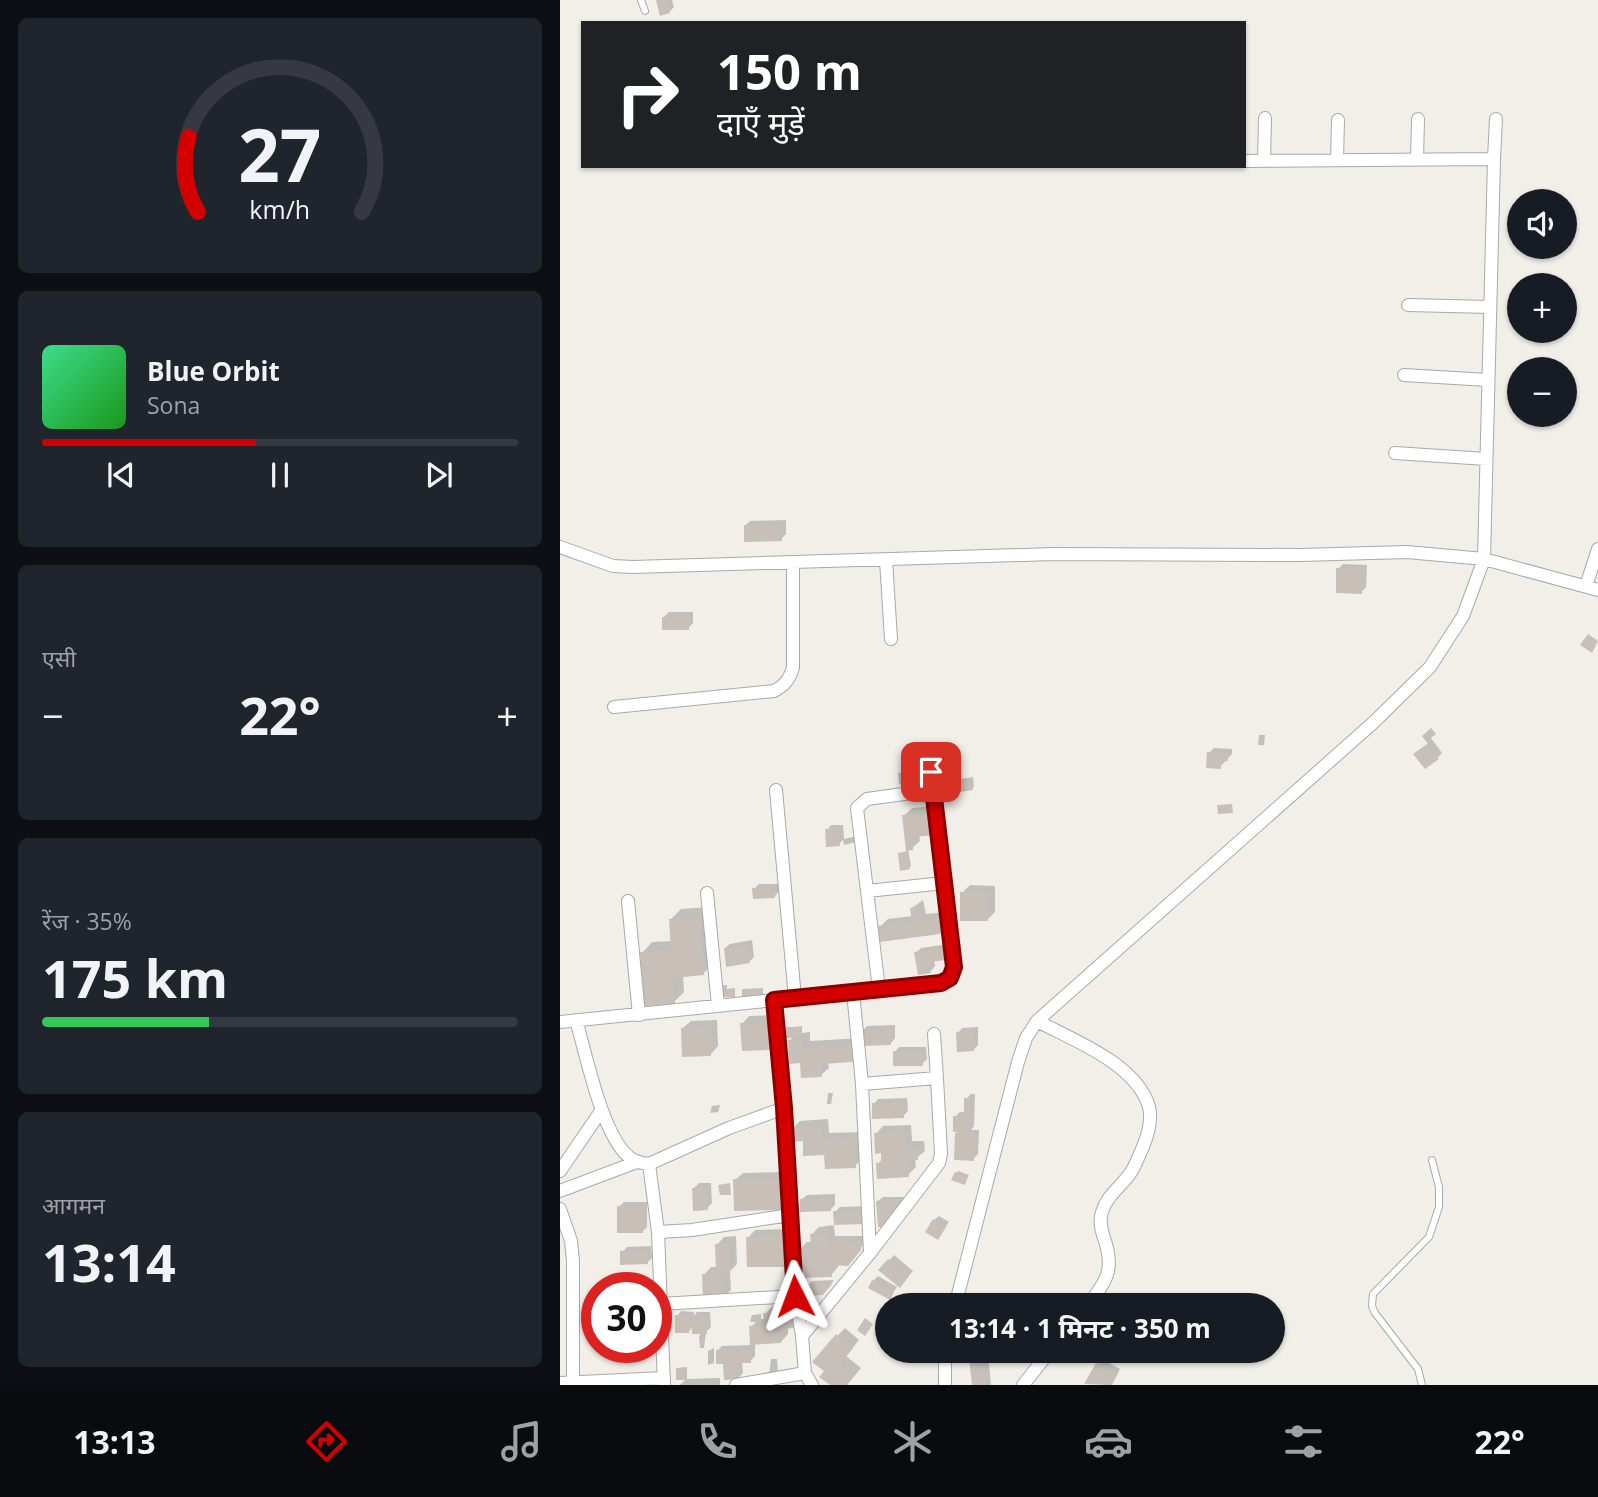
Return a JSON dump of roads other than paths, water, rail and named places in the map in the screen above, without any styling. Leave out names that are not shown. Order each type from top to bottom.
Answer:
[{"type":"street","points":[[1264,160],[1265,118]]},
{"type":"street","points":[[1417,159],[1418,119]]},
{"type":"street","points":[[958,1293],[1018,1062],[1026,1038],[1037,1021],[1374,722],[1430,667],[1463,616],[1484,559],[1496,119]]},
{"type":"street","points":[[1337,160],[1338,120]]},
{"type":"street","points":[[1246,161],[1494,159]]},
{"type":"street","points":[[1408,305],[1490,307]]},
{"type":"street","points":[[1404,375],[1488,380]]},
{"type":"street","points":[[1395,453],[1486,459]]},
{"type":"street","points":[[560,547],[613,566],[1053,554],[1301,555],[1407,552],[1484,559],[1592,588],[1598,549]]},
{"type":"street","points":[[886,560],[891,639]]},
{"type":"street","points":[[614,707],[774,691],[784,686],[793,668],[793,562]]},
{"type":"street","points":[[560,1022],[941,983],[950,978],[954,967],[931,772]]},
{"type":"street","points":[[776,790],[795,998]]},
{"type":"street","points":[[879,989],[857,807],[867,799],[933,790]]},
{"type":"street","points":[[867,891],[944,883]]},
{"type":"street","points":[[707,892],[718,1006]]},
{"type":"street","points":[[628,901],[639,1015]]},
{"type":"street","points":[[853,992],[862,1084],[870,1253]]},
{"type":"street","points":[[774,1000],[784,1108],[795,1296],[805,1373],[812,1385]]},
{"type":"street","points":[[576,1020],[601,1111],[628,1157],[643,1163]]},
{"type":"street","points":[[1037,1021],[1114,1062],[1139,1086],[1149,1108],[1146,1139],[1132,1171],[1103,1206],[1100,1228],[1110,1262],[1106,1280],[1096,1293]]},
{"type":"street","points":[[802,1336],[939,1163],[941,1154],[934,1034]]},
{"type":"street","points":[[862,1084],[937,1078]]},
{"type":"street","points":[[560,1191],[643,1163],[784,1108]]},
{"type":"street","points":[[560,1171],[601,1111]]},
{"type":"street","points":[[643,1163],[658,1232],[660,1272]]},
{"type":"street","points":[[560,1209],[571,1241],[573,1261],[566,1382],[664,1382],[663,1363]]},
{"type":"street","points":[[658,1232],[692,1230],[790,1215]]},
{"type":"street","points":[[672,1303],[795,1296]]},
{"type":"street","points":[[945,1363],[945,1385]]},
{"type":"street","points":[[1023,1385],[1040,1363]]},
{"type":"street","points":[[736,1385],[805,1373]]},
{"type":"lane","points":[[641,0],[645,11]]},
{"type":"lane","points":[[1422,1385],[1418,1369],[1372,1306],[1373,1294],[1429,1237],[1438,1207],[1438,1187],[1432,1160]]}]
